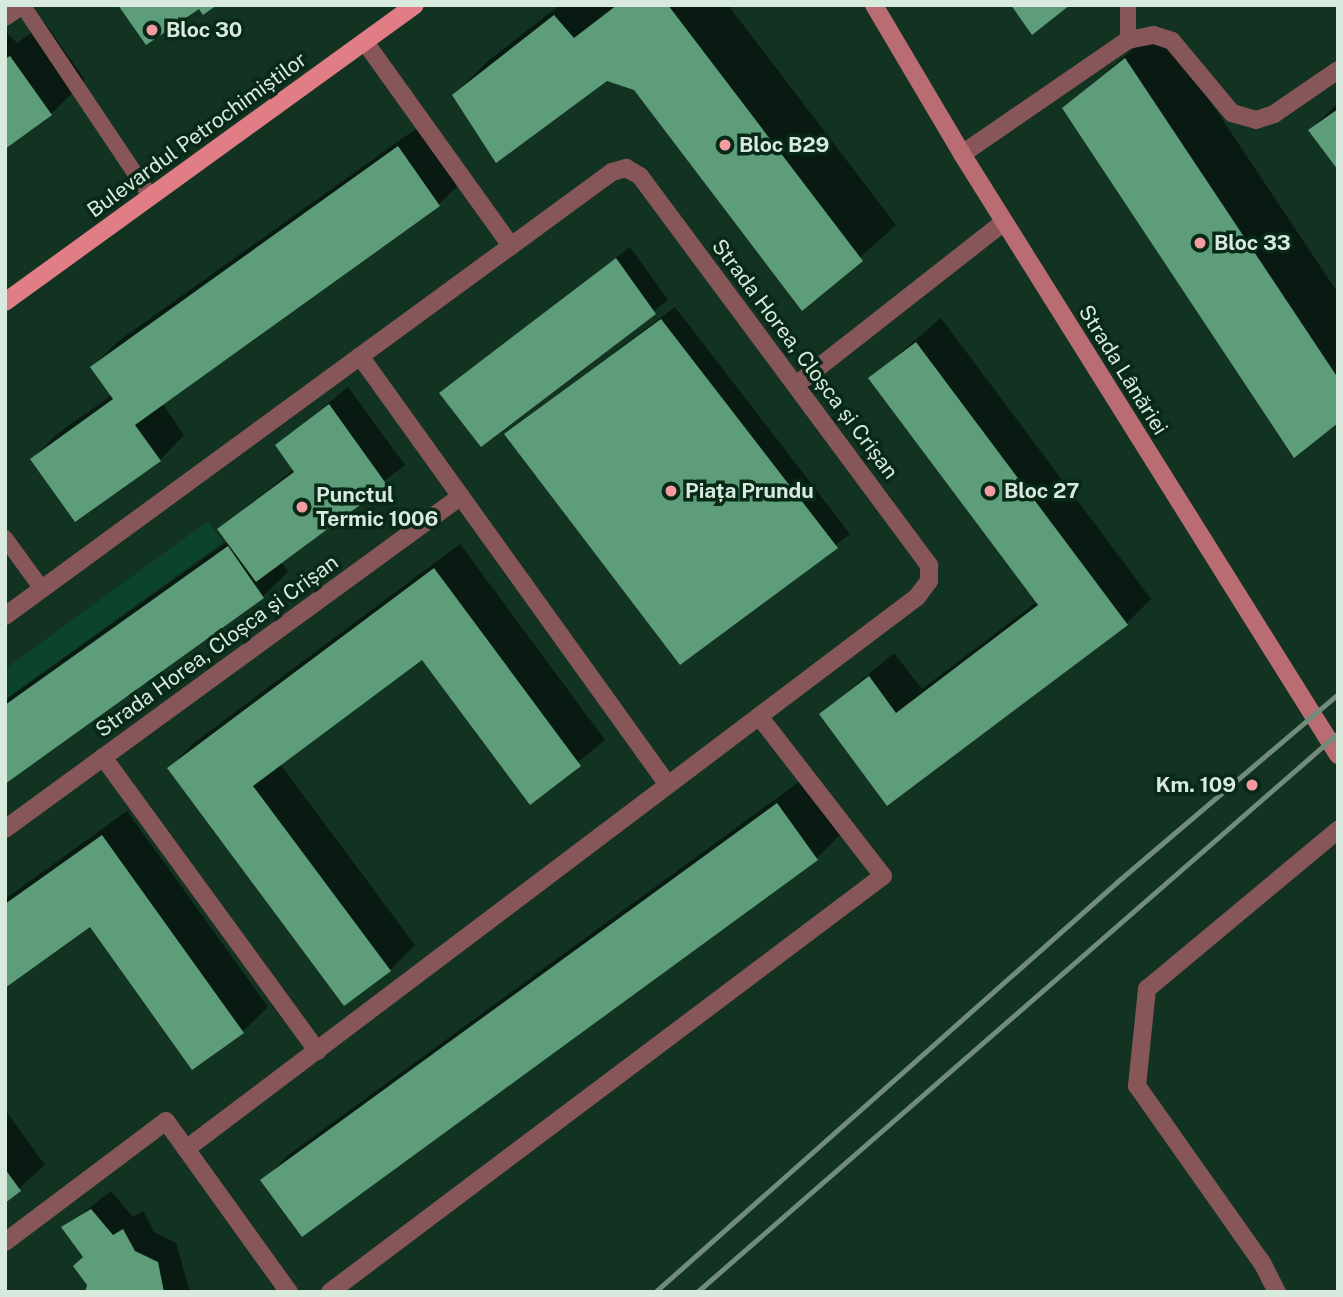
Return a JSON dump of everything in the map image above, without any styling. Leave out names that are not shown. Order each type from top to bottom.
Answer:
[{"type":"main road","name":"Bulevardul Petrochimiștilor","points":[[5,302],[415,5]]},
{"type":"street","name":"Strada Lânăriei","points":[[874,5],[1004,222],[1338,755]]},
{"type":"street","points":[[962,154],[1128,40],[1154,35],[1172,41],[1232,113],[1256,120],[1274,114],[1338,69]]},
{"type":"street","points":[[365,42],[510,246]]},
{"type":"street","name":"Strada Horea, Cloșca și Crișan","points":[[5,616],[612,172],[626,168],[640,176],[929,565],[929,581],[917,597],[186,1149]]},
{"type":"street","points":[[796,384],[1004,222]]},
{"type":"street","points":[[360,356],[668,785]]},
{"type":"street","name":"Strada Horea, Cloșca și Crișan","points":[[5,829],[460,497]]},
{"type":"street","points":[[330,1292],[883,876],[759,716]]},
{"type":"street","name":"Strada Horea, Cloșca și Crișan","points":[[103,757],[317,1051]]},
{"type":"street","points":[[1277,1292],[1262,1263],[1137,1086],[1147,989],[1338,830]]},
{"type":"street","points":[[5,1242],[166,1121],[289,1292]]},
{"type":"lane","points":[[1128,5],[1128,40]]},
{"type":"lane","points":[[5,18],[23,6],[151,197]]},
{"type":"lane","points":[[5,538],[42,589]]},
{"type":"green space","points":[[208,521],[223,542],[5,700],[5,669]]},
{"type":"building","name":"Bloc 30","points":[[118,5],[217,5],[203,15],[199,9],[146,45]]},
{"type":"building","name":"Bloc B29","points":[[617,5],[668,5],[863,261],[802,311],[634,90],[607,81],[496,163],[452,95],[554,15],[574,38]]},
{"type":"building","points":[[1011,5],[1070,5],[1032,35]]},
{"type":"building","points":[[10,56],[52,115],[5,149],[5,59]]},
{"type":"building","name":"Bloc 33","points":[[1125,58],[1338,378],[1338,423],[1294,458],[1062,108]]},
{"type":"building","points":[[1338,109],[1338,170],[1308,130]]},
{"type":"building","points":[[398,146],[440,206],[135,425],[161,461],[75,522],[30,459],[113,399],[90,367]]},
{"type":"building","points":[[616,258],[656,314],[481,447],[439,393]]},
{"type":"building","name":"Piața Prundu","points":[[661,319],[838,548],[680,665],[504,434]]},
{"type":"building","name":"Bloc 27","points":[[916,342],[1128,625],[887,806],[819,714],[869,676],[896,713],[1038,605],[868,378]]},
{"type":"building","name":"Punctul Termic 1006","points":[[329,404],[387,485],[256,582],[217,529],[294,472],[275,445]]},
{"type":"building","points":[[228,546],[264,598],[5,784],[5,705]]},
{"type":"building","points":[[434,568],[581,766],[530,805],[422,660],[253,786],[391,971],[344,1006],[167,768]]},
{"type":"building","points":[[777,803],[818,860],[302,1237],[260,1180]]},
{"type":"building","points":[[102,835],[244,1033],[192,1070],[90,927],[5,988],[5,904]]},
{"type":"building","points":[[5,1169],[21,1191],[5,1203]]},
{"type":"building","points":[[91,1209],[113,1235],[123,1229],[135,1251],[158,1262],[164,1292],[85,1292],[87,1285],[73,1266],[83,1257],[61,1227]]},
{"type":"railway","points":[[655,1292],[1117,882],[1338,694]]},
{"type":"railway","points":[[697,1292],[1338,733]]},
{"type":"place","name":"Bloc 30","points":[[152,30]]},
{"type":"place","name":"Bloc B29","points":[[725,145]]},
{"type":"place","name":"Bloc 33","points":[[1200,243]]},
{"type":"place","name":"Piața Prundu","points":[[671,491]]},
{"type":"place","name":"Bloc 27","points":[[990,491]]},
{"type":"place","name":"Punctul Termic 1006","points":[[302,507]]},
{"type":"place","name":"Km. 109","points":[[1252,785]]}]
